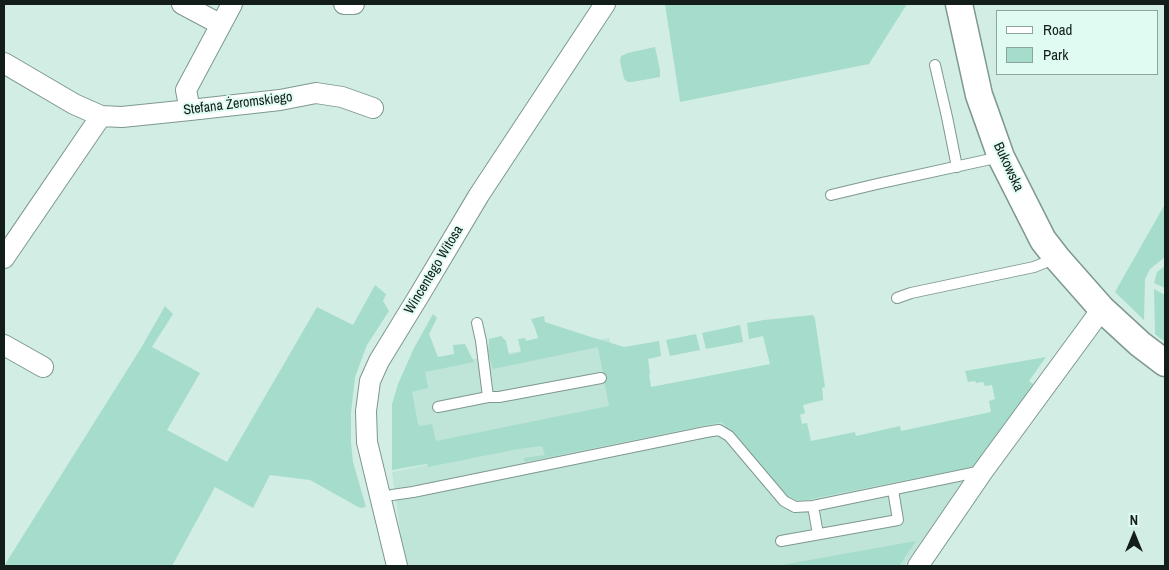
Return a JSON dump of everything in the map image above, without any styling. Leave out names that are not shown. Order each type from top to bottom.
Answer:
[{"type":"street","points":[[182,4],[220,26]]},
{"type":"street","points":[[190,110],[186,90],[232,4]]},
{"type":"street","points":[[344,4],[354,4]]},
{"type":"street","name":"Wincentego Witosa","points":[[397,566],[367,442],[366,411],[370,381],[379,361],[479,195],[605,4]]},
{"type":"street","name":"Bukowska","points":[[959,4],[979,95],[1002,157],[1043,240],[1102,308],[1140,344],[1165,363]]},
{"type":"street","name":"Stefana Żeromskiego","points":[[4,62],[74,104],[101,116],[190,110],[280,100],[316,93],[342,97],[373,108]]},
{"type":"street","points":[[4,258],[101,116]]},
{"type":"street","points":[[918,566],[983,471],[1102,308]]},
{"type":"street","points":[[4,344],[43,367]]},
{"type":"lane","points":[[934,65],[957,167]]},
{"type":"lane","points":[[831,195],[1002,157]]},
{"type":"lane","points":[[896,298],[911,293],[1034,267],[1057,258]]},
{"type":"lane","points":[[477,324],[488,397]]},
{"type":"lane","points":[[438,407],[601,378]]},
{"type":"lane","points":[[381,498],[719,430],[729,436],[784,501],[795,507],[813,506],[983,471]]},
{"type":"lane","points":[[781,541],[898,520],[893,490]]},
{"type":"lane","points":[[813,506],[818,534]]},
{"type":"shaded area","points":[[609,338],[636,414],[432,453],[414,426],[406,396],[418,369]]},
{"type":"shaded area","points":[[719,407],[789,486],[980,457],[904,566],[405,566],[392,472]]},
{"type":"green space","points":[[665,4],[907,4],[869,64],[680,102]]},
{"type":"green space","points":[[655,47],[660,77],[632,82],[624,79],[620,61],[621,56]]},
{"type":"green space","points":[[1165,204],[1165,257],[1150,269],[1145,279],[1144,320],[1115,292]]},
{"type":"green space","points":[[1165,266],[1165,288],[1154,283],[1157,272]]},
{"type":"green space","points":[[375,285],[386,294],[383,301],[389,311],[367,345],[355,377],[351,413],[353,462],[366,507],[360,508],[310,480],[270,475],[253,508],[215,487],[172,566],[4,566],[141,348],[165,306],[173,314],[152,347],[200,373],[167,430],[227,462],[317,307],[353,325]]},
{"type":"green space","points":[[1154,289],[1165,295],[1165,342],[1155,334]]},
{"type":"green space","points":[[433,314],[437,318],[429,334],[438,357],[454,354],[453,345],[465,344],[474,362],[425,372],[428,388],[412,392],[418,424],[420,426],[432,424],[436,441],[609,406],[598,347],[493,369],[488,352],[489,339],[501,336],[506,341],[509,355],[521,352],[518,339],[525,338],[526,341],[538,338],[531,319],[544,316],[545,322],[624,347],[659,341],[661,356],[648,359],[651,387],[770,364],[763,336],[749,339],[747,323],[813,315],[825,387],[822,388],[823,400],[803,405],[805,413],[800,415],[802,424],[807,423],[811,441],[855,432],[856,436],[900,426],[901,431],[991,412],[989,401],[995,399],[992,385],[985,386],[983,382],[976,383],[975,381],[968,382],[965,371],[1046,357],[1029,381],[1037,387],[976,466],[806,500],[785,497],[722,422],[525,462],[524,458],[545,455],[542,446],[428,467],[427,464],[392,470],[392,404],[398,384],[414,348]]},
{"type":"green space","points":[[740,325],[743,342],[706,349],[702,333]]},
{"type":"green space","points":[[696,334],[700,350],[670,356],[666,340]]},
{"type":"green space","points":[[916,541],[899,566],[776,566]]}]
